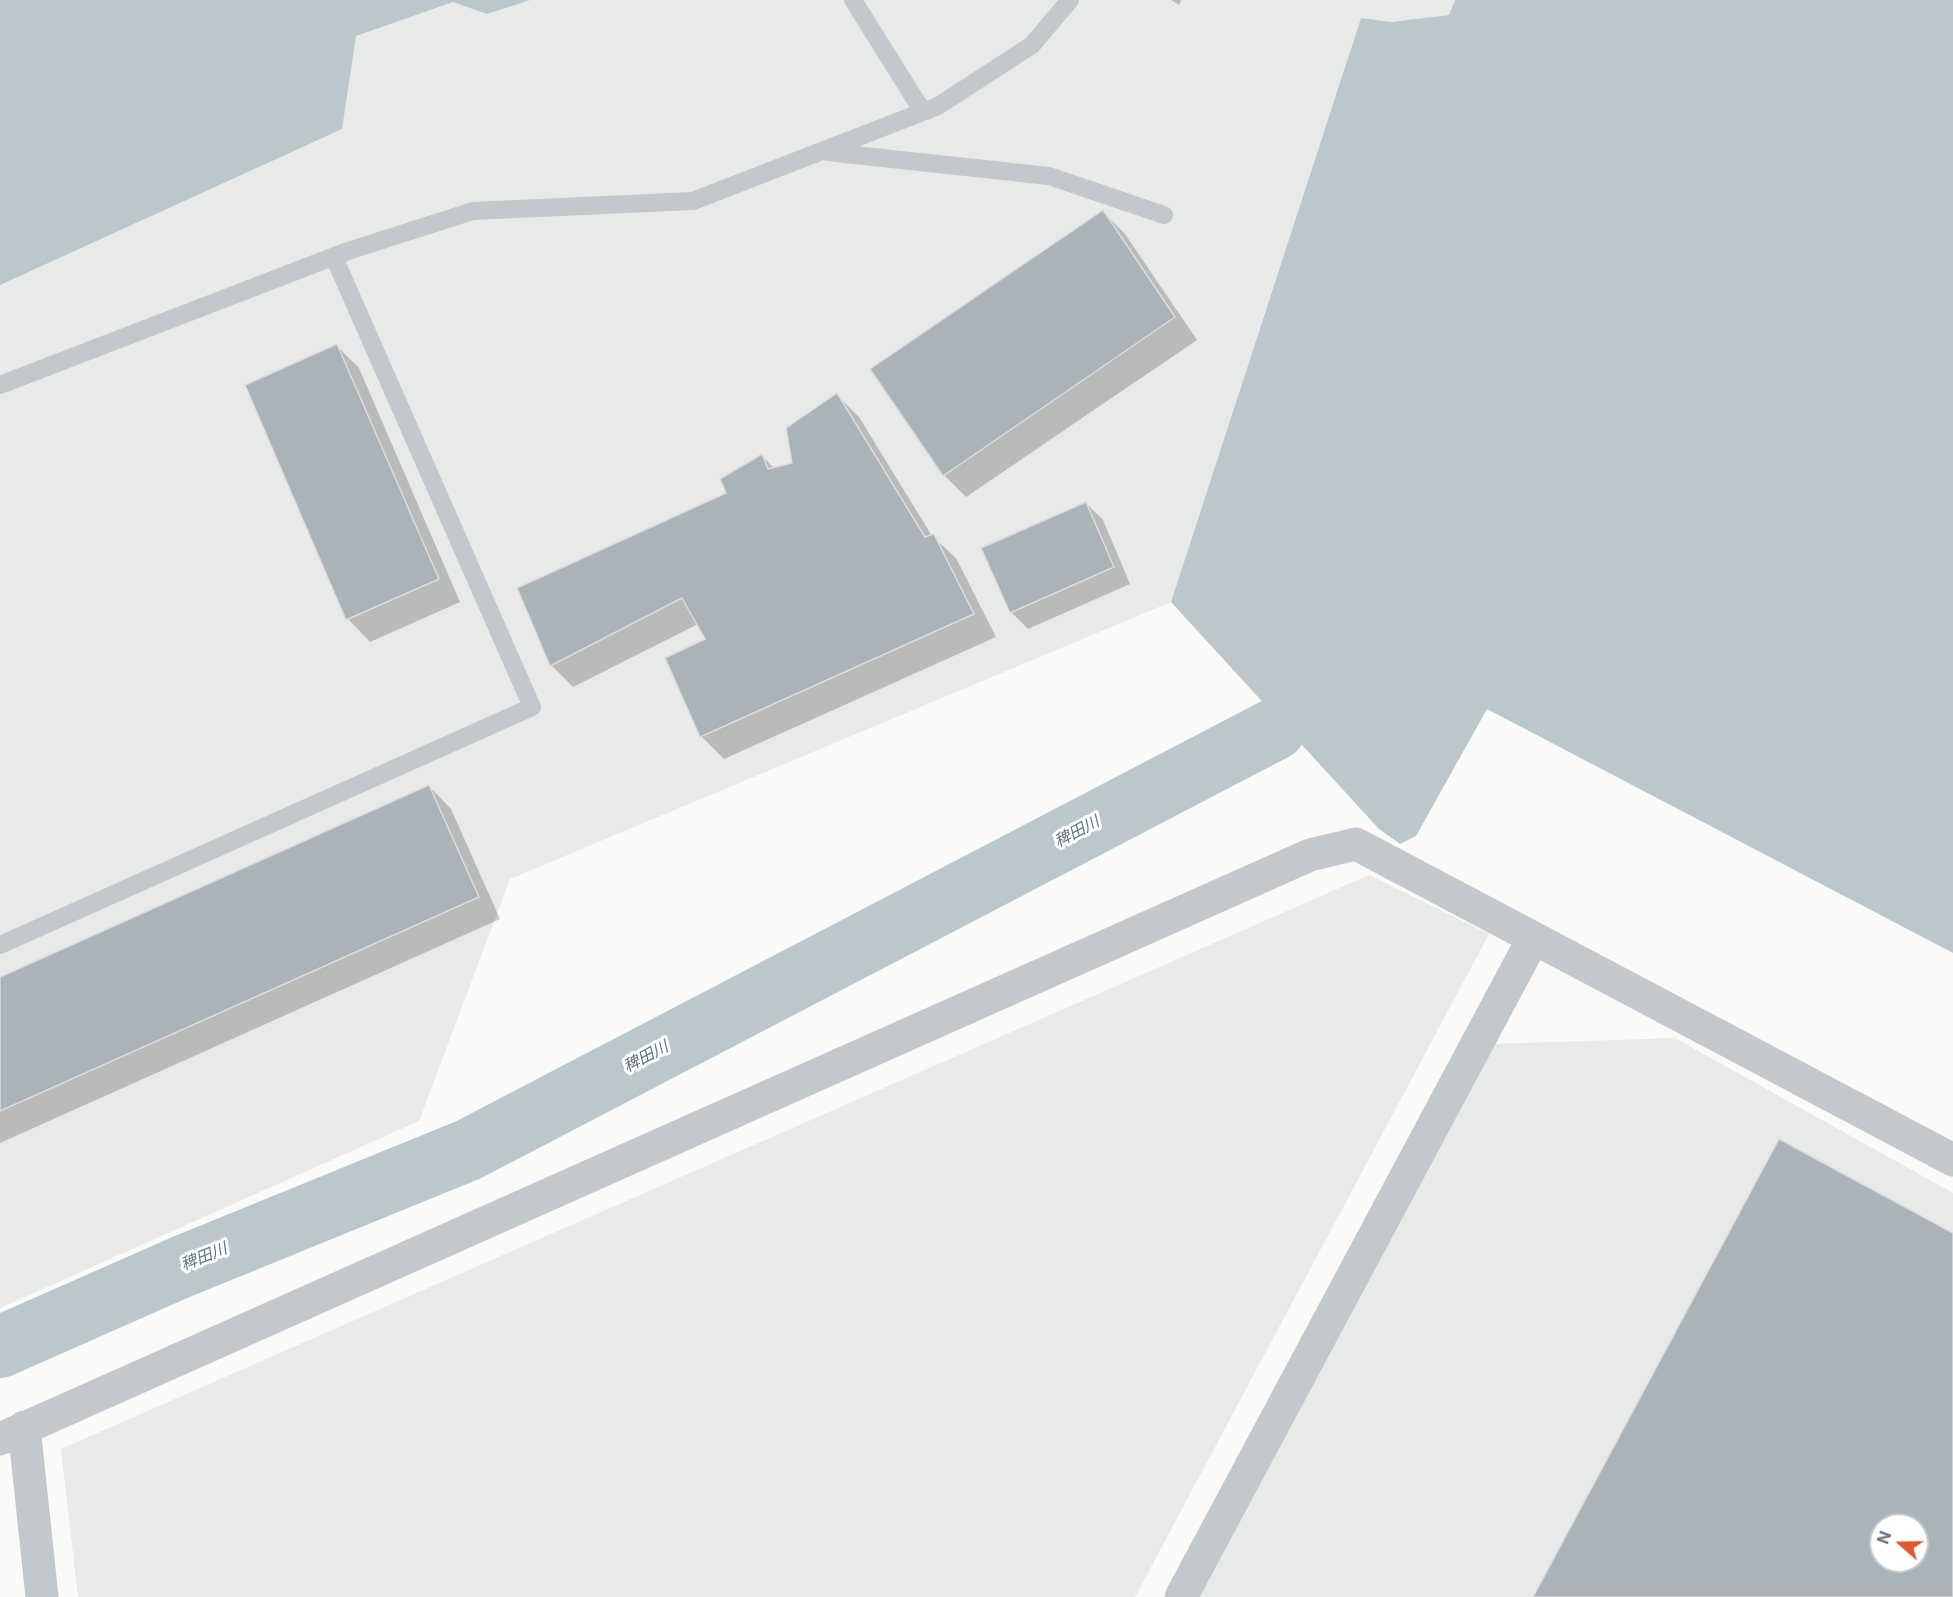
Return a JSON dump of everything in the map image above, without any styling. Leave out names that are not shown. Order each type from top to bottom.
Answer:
[{"type":"street","points":[[42,1597],[12,1433],[1310,855],[1356,844],[1953,1160]]},
{"type":"street","points":[[1181,1597],[1533,939]]},
{"type":"lane","points":[[853,0],[923,112]]},
{"type":"lane","points":[[0,385],[334,257],[473,211],[693,201],[938,106],[1032,45],[1070,0]]},
{"type":"lane","points":[[822,151],[1049,177],[1164,214]]},
{"type":"lane","points":[[0,945],[532,706],[334,257]]},
{"type":"shaded area","points":[[0,0],[1455,0],[1449,15],[1391,22],[1361,18],[1171,602],[510,879],[419,1121],[0,1308]]},
{"type":"shaded area","points":[[0,0],[530,0],[487,14],[453,2],[356,36],[342,129],[0,285]]},
{"type":"shaded area","points":[[1455,0],[1953,0],[1953,953],[1487,709],[1416,836],[1400,844],[1379,829],[1171,602],[1361,18],[1391,22],[1449,15]]},
{"type":"shaded area","points":[[1369,875],[1489,934],[1135,1597],[78,1597],[61,1449]]},
{"type":"shaded area","points":[[1675,1038],[1953,1193],[1953,1597],[1198,1597],[1492,1044]]},
{"type":"building","points":[[1103,210],[1175,317],[943,476],[870,369]]},
{"type":"building","points":[[337,344],[439,579],[346,620],[245,385]]},
{"type":"building","points":[[837,393],[925,537],[934,534],[974,614],[700,737],[665,658],[705,639],[682,598],[550,666],[517,588],[726,493],[720,479],[762,454],[768,469],[792,463],[786,428]]},
{"type":"building","points":[[1086,502],[1114,567],[1010,613],[981,548]]},
{"type":"building","points":[[429,785],[479,897],[0,1111],[0,977]]},
{"type":"building","points":[[1779,1139],[1953,1233],[1953,1597],[1533,1597]]},
{"type":"waterway","name":"稗田川","points":[[0,1347],[181,1267],[468,1150],[1275,729]]}]
